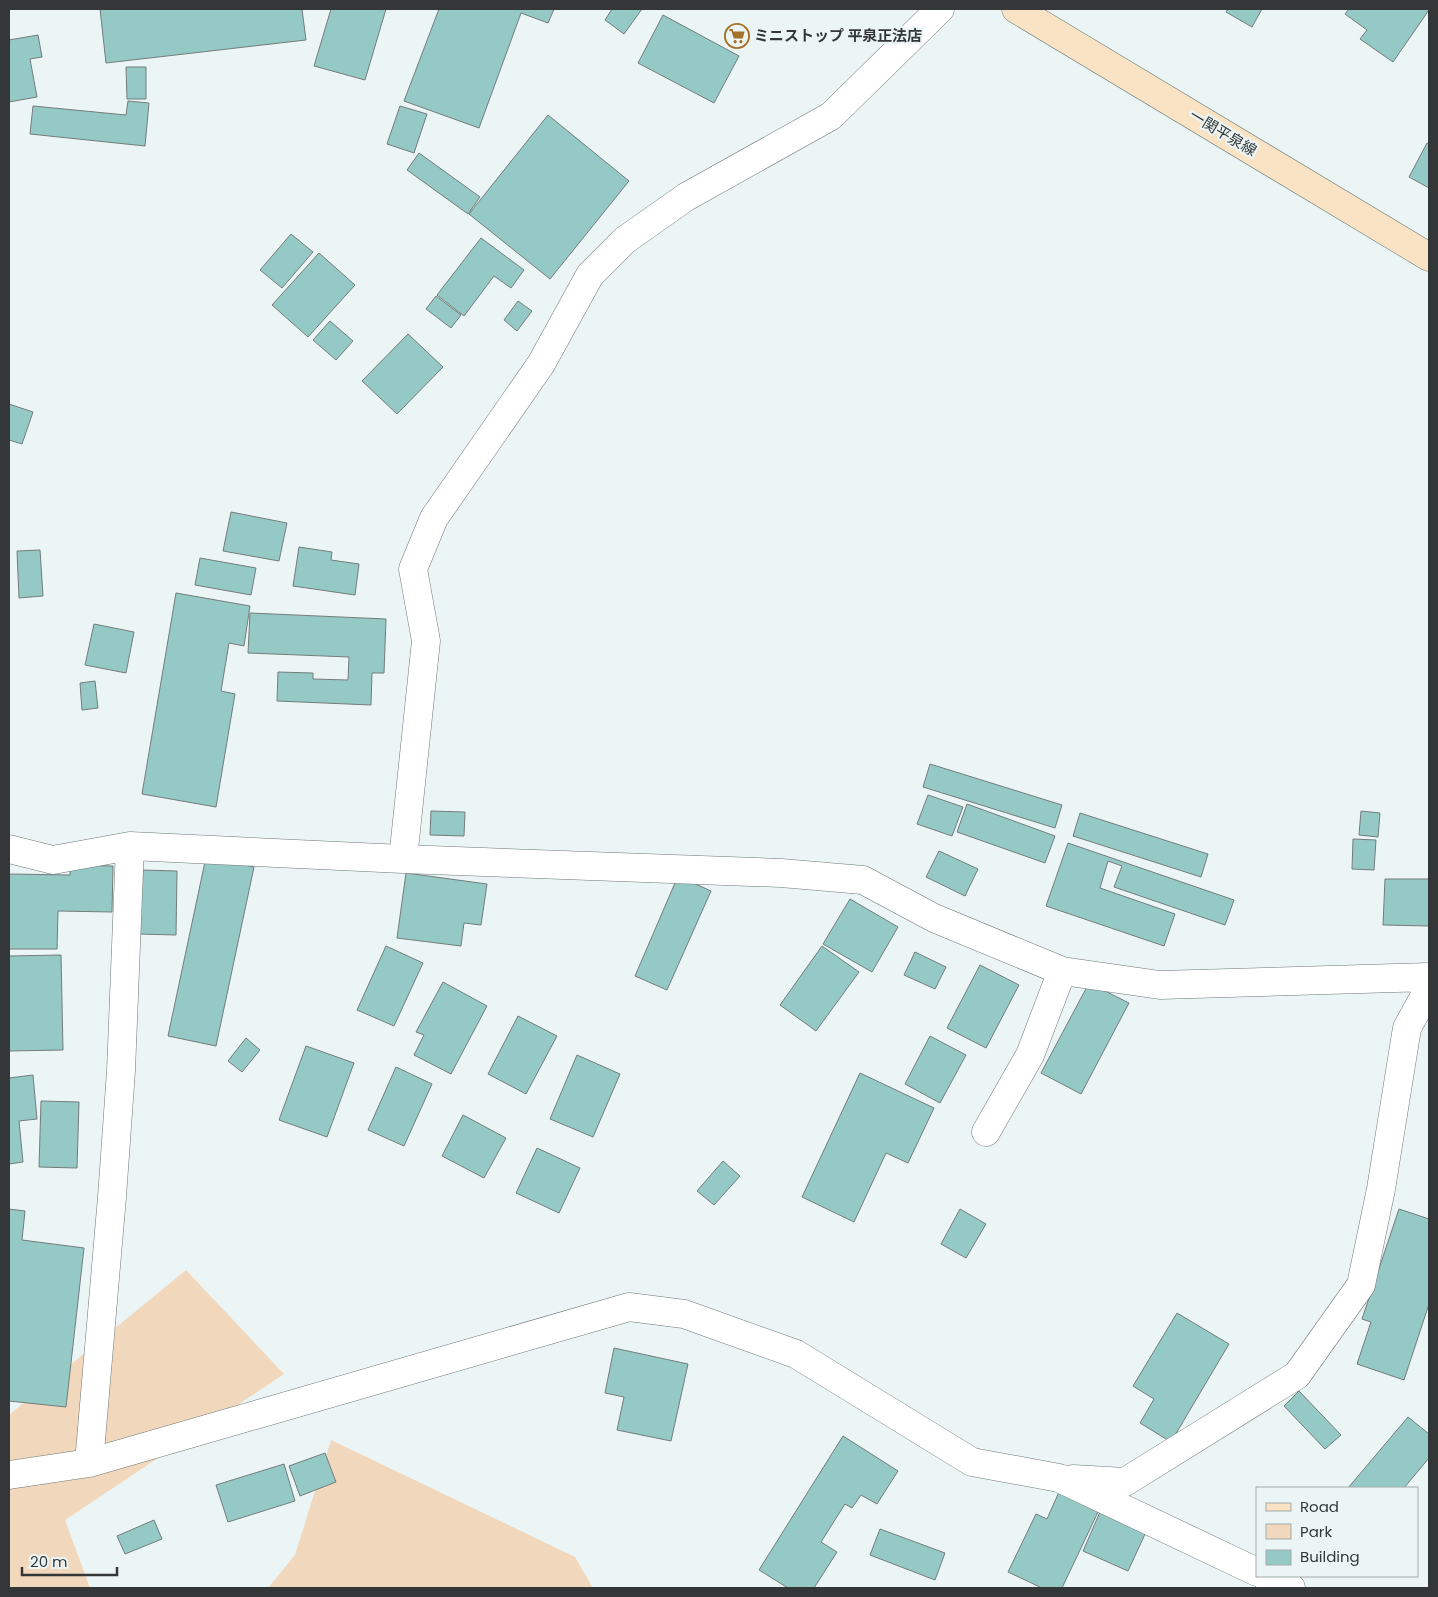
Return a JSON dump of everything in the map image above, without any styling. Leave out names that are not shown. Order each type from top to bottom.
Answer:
[{"type":"main road","name":"一関平泉線","points":[[1016,9],[1429,257]]},
{"type":"street","points":[[403,859],[426,641],[413,568],[434,518],[541,364],[590,275],[625,240],[686,197],[831,116],[940,9]]},
{"type":"street","points":[[89,1463],[121,1071],[130,846]]},
{"type":"street","points":[[9,849],[54,860],[130,846],[403,859],[781,873],[863,880],[934,918],[1062,971],[1160,985],[1429,977]]},
{"type":"street","points":[[986,1132],[1030,1055],[1062,971]]},
{"type":"street","points":[[9,1475],[89,1463],[629,1308],[684,1314],[796,1354],[972,1462],[1059,1478],[1125,1482],[1297,1375],[1361,1285],[1381,1189],[1407,1028],[1429,988]]},
{"type":"street","points":[[1059,1478],[1256,1572]]},
{"type":"street","points":[[1267,1577],[1291,1588]]},
{"type":"green space","points":[[186,1270],[284,1374],[65,1520],[90,1588],[9,1588],[9,1415]]},
{"type":"green space","points":[[331,1440],[575,1557],[593,1588],[268,1588],[295,1555]]},
{"type":"building","points":[[100,9],[302,9],[306,40],[106,63]]},
{"type":"building","points":[[331,9],[386,9],[365,80],[314,66]]},
{"type":"building","points":[[439,9],[554,9],[548,23],[521,13],[479,128],[404,101]]},
{"type":"building","points":[[612,9],[642,9],[624,34],[605,20]]},
{"type":"building","points":[[1228,9],[1262,9],[1252,27],[1226,12]]},
{"type":"building","points":[[1349,9],[1429,10],[1393,62],[1360,39],[1367,30],[1345,14]]},
{"type":"building","points":[[663,15],[739,56],[714,103],[638,63]]},
{"type":"building","points":[[38,35],[42,57],[30,59],[37,97],[9,102],[9,40]]},
{"type":"building","points":[[126,67],[146,67],[146,99],[127,99]]},
{"type":"building","points":[[128,101],[149,103],[145,146],[30,134],[33,106],[126,115]]},
{"type":"building","points":[[400,106],[427,114],[414,153],[387,144]]},
{"type":"building","points":[[548,115],[629,181],[550,279],[469,214]]},
{"type":"building","points":[[1427,143],[1429,144],[1429,188],[1409,177]]},
{"type":"building","points":[[419,153],[480,197],[468,214],[407,170]]},
{"type":"building","points":[[291,234],[313,252],[282,288],[260,270]]},
{"type":"building","points":[[481,238],[524,270],[511,288],[494,276],[464,316],[437,295]]},
{"type":"building","points":[[319,253],[355,285],[308,337],[272,305]]},
{"type":"building","points":[[436,296],[461,315],[451,328],[426,309]]},
{"type":"building","points":[[518,301],[532,311],[517,331],[504,320]]},
{"type":"building","points":[[330,321],[353,341],[336,360],[313,340]]},
{"type":"building","points":[[408,334],[443,367],[397,414],[362,381]]},
{"type":"building","points":[[9,404],[33,412],[22,444],[9,440]]},
{"type":"building","points":[[231,512],[287,523],[279,561],[223,551]]},
{"type":"building","points":[[299,547],[332,552],[331,560],[359,564],[355,595],[293,586]]},
{"type":"building","points":[[40,550],[43,596],[19,598],[17,551]]},
{"type":"building","points":[[200,558],[256,568],[251,595],[195,585]]},
{"type":"building","points":[[176,593],[250,606],[244,646],[229,643],[221,691],[235,694],[216,807],[142,794]]},
{"type":"building","points":[[250,613],[386,619],[384,673],[372,673],[371,705],[277,701],[278,672],[313,673],[313,679],[348,680],[349,657],[248,653]]},
{"type":"building","points":[[94,624],[134,632],[126,673],[85,665]]},
{"type":"building","points":[[95,681],[98,708],[82,710],[80,683]]},
{"type":"building","points":[[930,764],[1062,805],[1055,828],[923,787]]},
{"type":"building","points":[[928,795],[963,807],[952,836],[917,824]]},
{"type":"building","points":[[967,804],[1055,836],[1045,863],[957,832]]},
{"type":"building","points":[[431,811],[465,812],[464,836],[430,835]]},
{"type":"building","points":[[1361,811],[1380,813],[1378,837],[1359,835]]},
{"type":"building","points":[[1080,813],[1208,854],[1201,877],[1073,836]]},
{"type":"building","points":[[1353,839],[1376,840],[1374,870],[1352,869]]},
{"type":"building","points":[[1068,843],[1234,900],[1225,925],[1114,887],[1122,866],[1108,861],[1100,888],[1175,914],[1164,946],[1046,906]]},
{"type":"building","points":[[939,851],[978,869],[965,896],[926,877]]},
{"type":"building","points":[[206,857],[254,867],[216,1046],[168,1036]]},
{"type":"building","points":[[70,865],[113,866],[112,912],[58,911],[57,949],[9,949],[9,874],[70,875]]},
{"type":"building","points":[[140,870],[177,871],[176,935],[138,934]]},
{"type":"building","points":[[406,873],[487,884],[481,925],[464,923],[461,946],[397,938]]},
{"type":"building","points":[[678,876],[711,891],[667,990],[635,976]]},
{"type":"building","points":[[1385,879],[1429,879],[1429,926],[1383,925]]},
{"type":"building","points":[[850,899],[898,927],[872,972],[823,944]]},
{"type":"building","points":[[386,946],[423,963],[394,1026],[357,1010]]},
{"type":"building","points":[[822,946],[859,972],[816,1031],[780,1005]]},
{"type":"building","points":[[915,952],[946,967],[935,989],[904,975]]},
{"type":"building","points":[[61,955],[63,1050],[9,1051],[9,956]]},
{"type":"building","points":[[980,965],[1019,985],[986,1048],[947,1028]]},
{"type":"building","points":[[443,982],[487,1006],[451,1074],[414,1055],[424,1035],[416,1032]]},
{"type":"building","points":[[1089,983],[1129,1003],[1081,1094],[1041,1073]]},
{"type":"building","points":[[518,1016],[557,1036],[526,1094],[488,1074]]},
{"type":"building","points":[[930,1036],[966,1055],[940,1103],[905,1084]]},
{"type":"building","points":[[246,1038],[260,1050],[242,1072],[228,1061]]},
{"type":"building","points":[[306,1046],[354,1063],[327,1137],[279,1120]]},
{"type":"building","points":[[577,1055],[620,1074],[593,1137],[550,1119]]},
{"type":"building","points":[[396,1067],[432,1084],[404,1146],[368,1130]]},
{"type":"building","points":[[860,1073],[934,1108],[908,1163],[886,1153],[854,1222],[802,1197]]},
{"type":"building","points":[[33,1075],[37,1119],[19,1121],[23,1162],[9,1164],[9,1078]]},
{"type":"building","points":[[41,1101],[79,1102],[77,1168],[39,1167]]},
{"type":"building","points":[[463,1115],[506,1138],[484,1178],[442,1156]]},
{"type":"building","points":[[537,1148],[580,1168],[559,1213],[516,1193]]},
{"type":"building","points":[[723,1161],[740,1176],[714,1205],[697,1191]]},
{"type":"building","points":[[9,1209],[25,1211],[22,1240],[84,1248],[66,1407],[9,1401]]},
{"type":"building","points":[[960,1209],[986,1224],[966,1258],[941,1244]]},
{"type":"building","points":[[1399,1209],[1429,1219],[1429,1304],[1404,1380],[1357,1364],[1371,1322],[1362,1319]]},
{"type":"building","points":[[1177,1313],[1229,1344],[1171,1442],[1140,1423],[1154,1399],[1133,1386]]},
{"type":"building","points":[[614,1348],[688,1364],[671,1441],[617,1430],[624,1397],[605,1393]]},
{"type":"building","points":[[1299,1391],[1341,1435],[1325,1449],[1284,1406]]},
{"type":"building","points":[[1408,1417],[1429,1434],[1429,1458],[1405,1487],[1349,1487]]},
{"type":"building","points":[[843,1436],[898,1471],[877,1504],[861,1495],[852,1508],[845,1504],[821,1542],[837,1552],[814,1588],[788,1588],[759,1570]]},
{"type":"building","points":[[325,1453],[336,1482],[300,1496],[289,1466]]},
{"type":"building","points":[[284,1464],[295,1501],[228,1522],[216,1485]]},
{"type":"building","points":[[1059,1492],[1099,1510],[1062,1588],[1042,1588],[1008,1572],[1036,1514],[1047,1519]]},
{"type":"building","points":[[1100,1512],[1146,1532],[1128,1571],[1083,1551]]},
{"type":"building","points":[[154,1520],[162,1539],[125,1554],[117,1536]]},
{"type":"building","points":[[880,1529],[945,1553],[935,1580],[870,1555]]},
{"type":"place","name":"ミニストップ 平泉正法店","points":[[737,36]]}]
